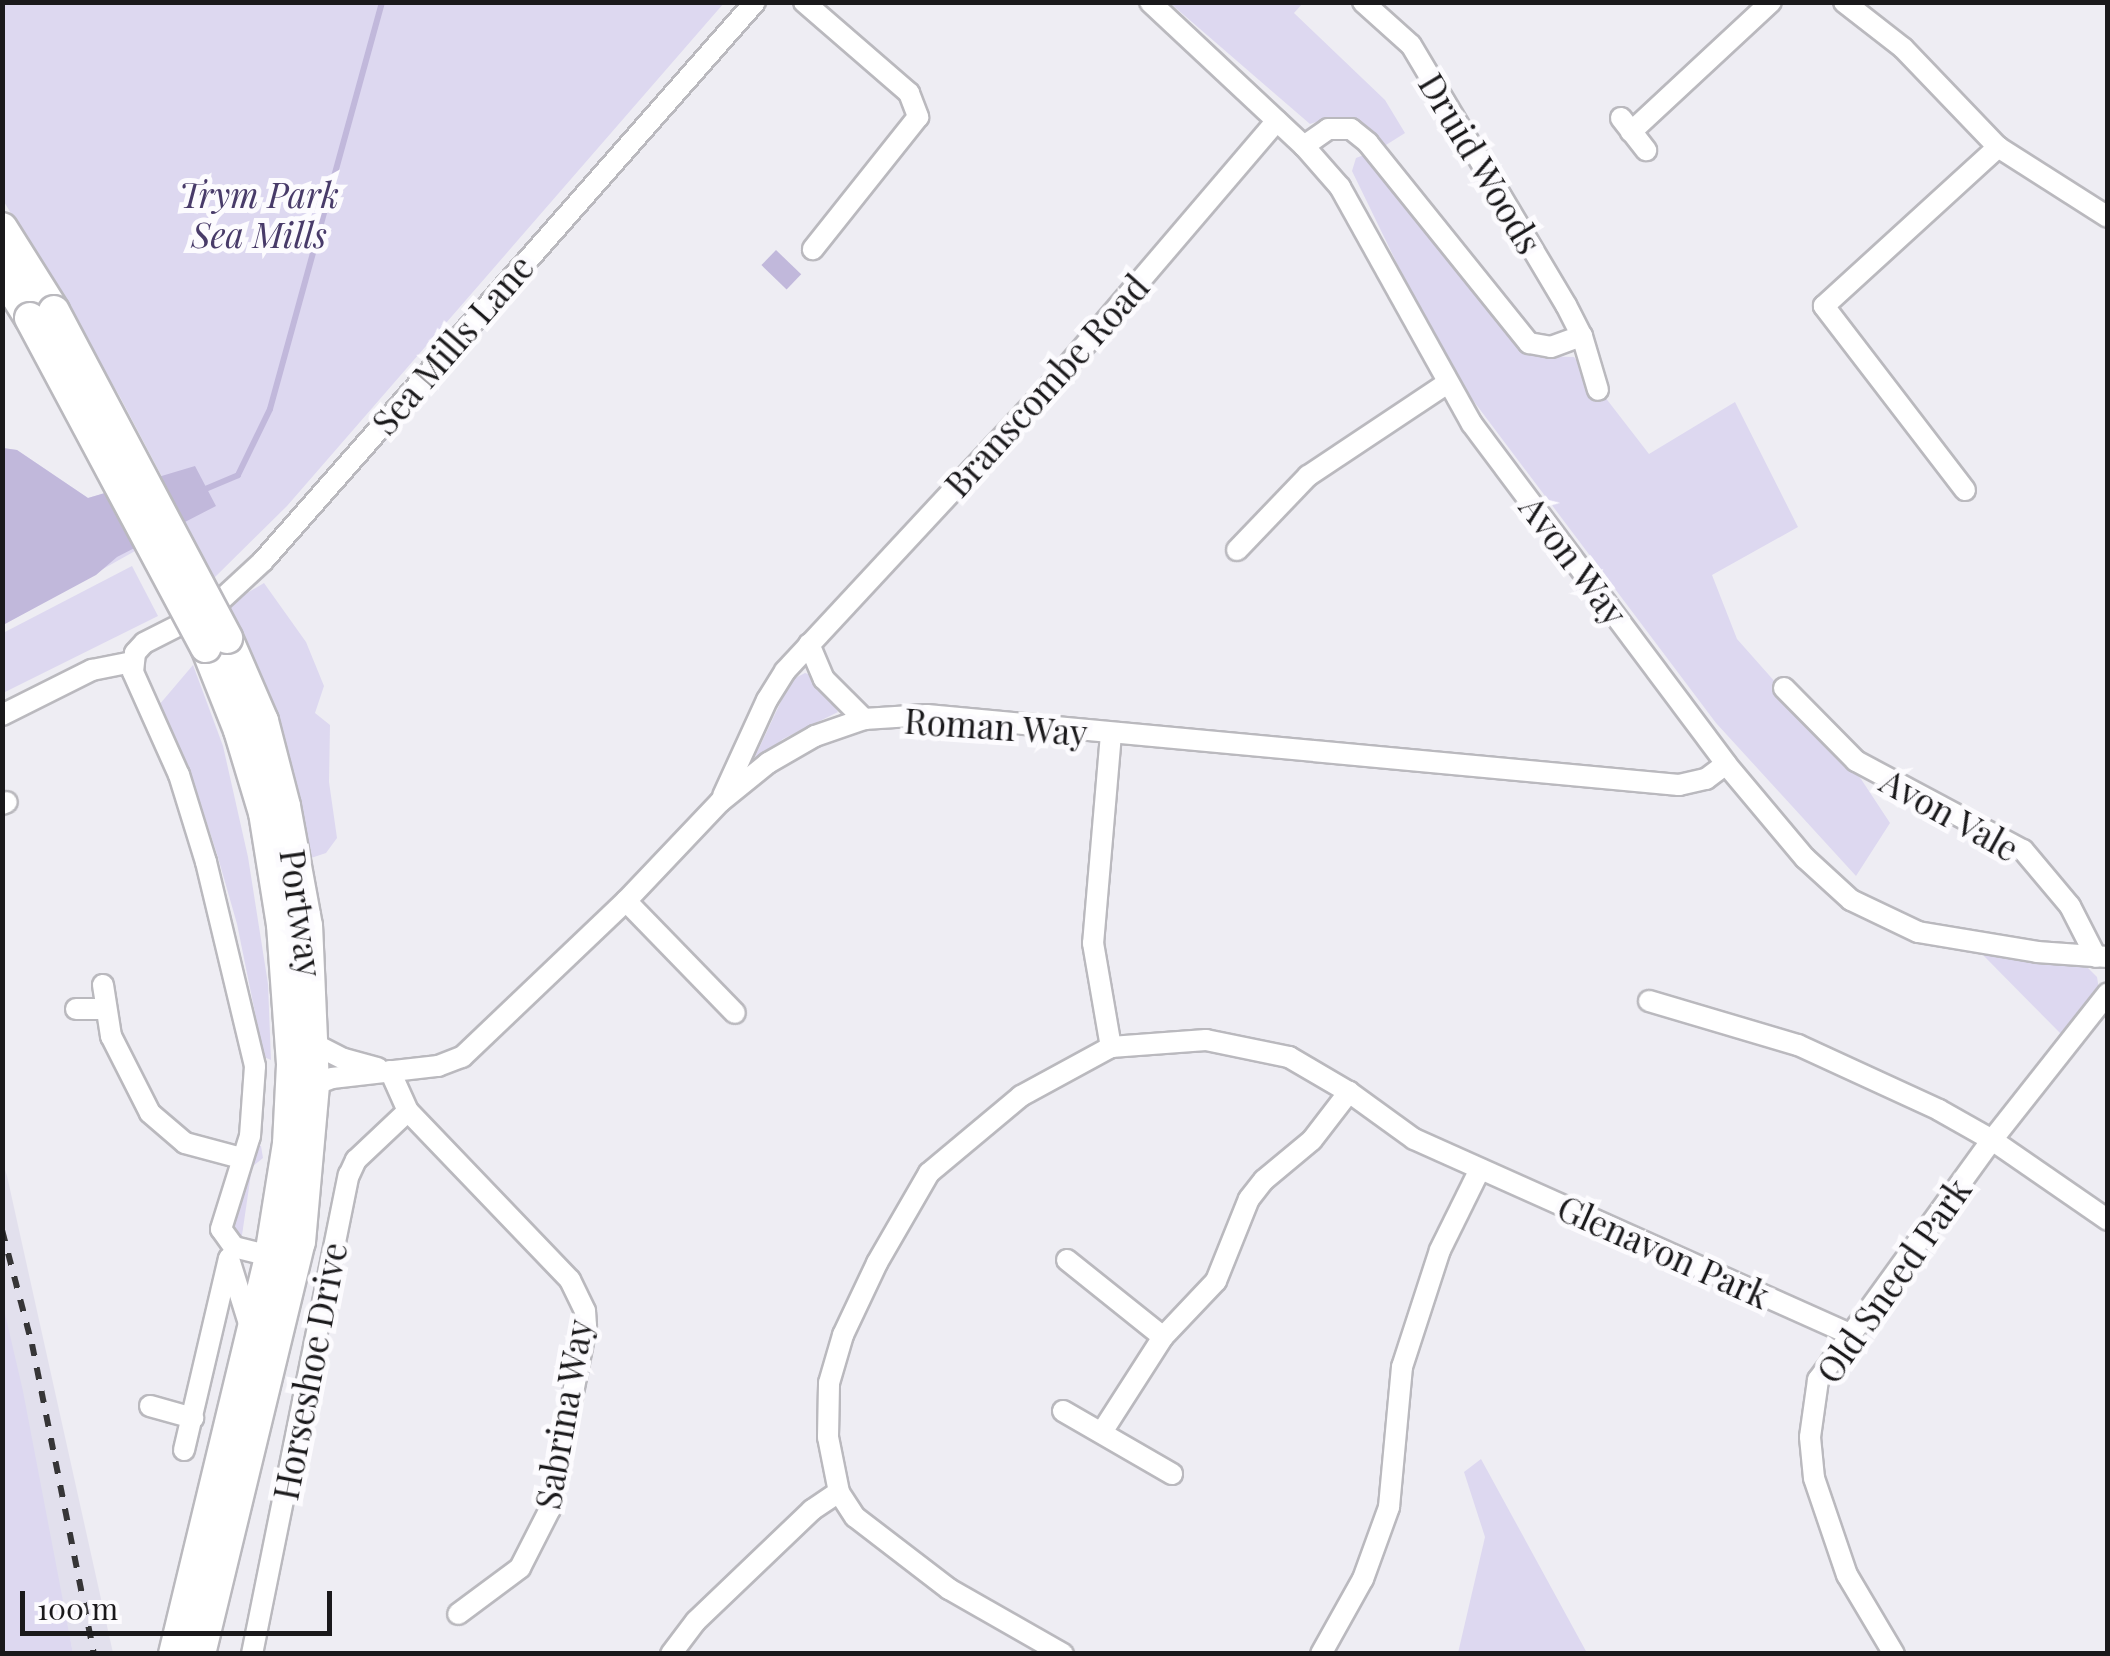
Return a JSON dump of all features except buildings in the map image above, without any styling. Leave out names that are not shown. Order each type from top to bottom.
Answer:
[{"type":"highway","name":"Portway","points":[[2,228],[42,314],[216,643],[263,721],[285,806],[308,926],[314,1086],[300,1242],[200,1654]]},
{"type":"highway","name":"Portway","points":[[2,273],[42,314]]},
{"type":"highway","name":"Portway","points":[[174,1654],[270,1256],[288,1144],[292,1064],[282,925],[264,813],[216,643]]},
{"type":"street","name":"Sea Mills Lane","points":[[2,715],[92,670],[132,662],[144,643],[211,609],[262,561],[755,2]]},
{"type":"street","points":[[804,2],[909,93],[917,109],[914,126],[819,241],[844,248]]},
{"type":"street","name":"Avon Way","points":[[1150,2],[1304,146],[1358,218],[1446,384],[1726,764],[1805,858],[1834,887],[1871,912],[1918,932],[1962,942],[2102,957]]},
{"type":"street","name":"Druid Woods","points":[[1363,2],[1410,45],[1582,336],[1598,390]]},
{"type":"street","points":[[1646,150],[1626,125],[1771,2]]},
{"type":"street","points":[[1844,2],[1903,48],[1998,147],[2108,218]]},
{"type":"street","name":"Branscombe Road","points":[[720,802],[767,700],[809,644],[1052,384],[1277,121]]},
{"type":"street","name":"Druid Woods","points":[[1304,146],[1328,128],[1351,128],[1368,143],[1529,344],[1551,347],[1582,336]]},
{"type":"street","points":[[1965,490],[1824,306],[1998,147]]},
{"type":"street","points":[[1237,550],[1308,476],[1446,384]]},
{"type":"street","points":[[809,644],[824,679],[864,719]]},
{"type":"street","points":[[132,662],[196,827],[245,1014],[256,1078],[250,1136],[221,1229],[251,1335]]},
{"type":"street","name":"Avon Vale","points":[[1784,688],[1856,761],[2024,850],[2070,906],[2102,957]]},
{"type":"street","name":"Roman Way","points":[[314,1086],[332,1078],[438,1066],[462,1057],[626,901],[720,802],[815,736],[864,719],[927,716],[1679,785],[1706,779],[1726,764]]},
{"type":"street","points":[[1111,734],[1093,944],[1111,1046]]},
{"type":"street","points":[[626,901],[736,1013]]},
{"type":"street","points":[[104,985],[104,1009],[126,1070],[154,1120],[185,1143],[241,1158]]},
{"type":"street","name":"Old Sneed Park","points":[[1894,1654],[1847,1575],[1814,1478],[1812,1407],[1818,1380],[1848,1333],[1992,1140],[2108,994]]},
{"type":"street","points":[[1649,1001],[1798,1046],[1939,1110],[1992,1140],[2108,1220]]},
{"type":"street","points":[[76,1010],[104,1009]]},
{"type":"street","name":"Glenavon Park","points":[[1063,1654],[1020,1633],[908,1561],[854,1518],[839,1492],[828,1437],[829,1383],[843,1335],[877,1263],[929,1173],[1020,1096],[1111,1046],[1151,1040],[1231,1042],[1288,1057],[1349,1092],[1388,1124],[1848,1333]]},
{"type":"street","name":"Roman Way","points":[[314,1044],[344,1059],[390,1071]]},
{"type":"street","name":"Sabrina Way","points":[[390,1071],[408,1112],[570,1280],[586,1310],[583,1346],[550,1509],[520,1568],[458,1614]]},
{"type":"street","points":[[1102,1432],[1163,1337],[1216,1281],[1249,1199],[1264,1180],[1312,1140],[1349,1092]]},
{"type":"street","name":"Horseshoe Drive","points":[[252,1654],[348,1174],[356,1160],[408,1112]]},
{"type":"street","points":[[1321,1654],[1363,1578],[1389,1507],[1402,1367],[1440,1250],[1480,1169]]},
{"type":"street","points":[[226,1248],[270,1256]]},
{"type":"street","points":[[184,1450],[226,1248]]},
{"type":"street","points":[[1067,1260],[1163,1337]]},
{"type":"street","points":[[150,1406],[193,1418]]},
{"type":"street","points":[[1062,1411],[1172,1474]]},
{"type":"street","points":[[671,1654],[696,1621],[812,1510],[839,1492]]},
{"type":"shaded area","points":[[776,250],[801,274],[787,289],[761,265]]},
{"type":"shaded area","points":[[3,448],[17,450],[88,498],[195,466],[216,506],[117,557],[96,575],[3,625]]},
{"type":"shaded area","points":[[2,1160],[113,1653],[73,1653],[3,1305]]},
{"type":"green space","name":"Trym Park Sea Mills","points":[[3,3],[724,3],[287,506],[214,578],[185,523],[3,625],[119,525],[3,448],[17,450],[88,498],[162,477],[120,397],[3,200]]},
{"type":"green space","points":[[1170,3],[1303,3],[1294,13],[1385,100],[1405,133],[1386,145],[1358,121],[1325,119],[1310,124]]},
{"type":"green space","points":[[1369,153],[1513,334],[1534,356],[1574,357],[1649,454],[1735,402],[1798,527],[1712,575],[1737,639],[1861,779],[1890,823],[1856,876],[1716,723],[1469,395],[1423,317],[1352,171],[1356,158]]},
{"type":"green space","points":[[132,566],[158,616],[3,693],[3,633]]},
{"type":"green space","points":[[264,583],[306,642],[324,686],[315,713],[330,725],[329,782],[337,838],[326,853],[311,858],[294,778],[229,616],[230,603]]},
{"type":"green space","points":[[193,665],[223,746],[248,857],[268,984],[271,1060],[264,1057],[237,924],[217,854],[190,772],[159,705]]},
{"type":"green space","points":[[805,673],[814,676],[838,712],[783,739],[752,763],[791,680]]},
{"type":"green space","points":[[1981,953],[2084,964],[2097,977],[2099,989],[2062,1035]]},
{"type":"green space","points":[[256,1146],[261,1146],[263,1158],[252,1167],[241,1242],[232,1237],[230,1215]]},
{"type":"green space","points":[[3,1305],[23,1391],[73,1653],[3,1653]]},
{"type":"green space","points":[[1481,1459],[1587,1653],[1458,1653],[1485,1537],[1464,1472]]},
{"type":"waterway","points":[[203,490],[238,475],[270,409],[382,2]]},
{"type":"railway","points":[[2,1230],[32,1344],[94,1654]]}]
